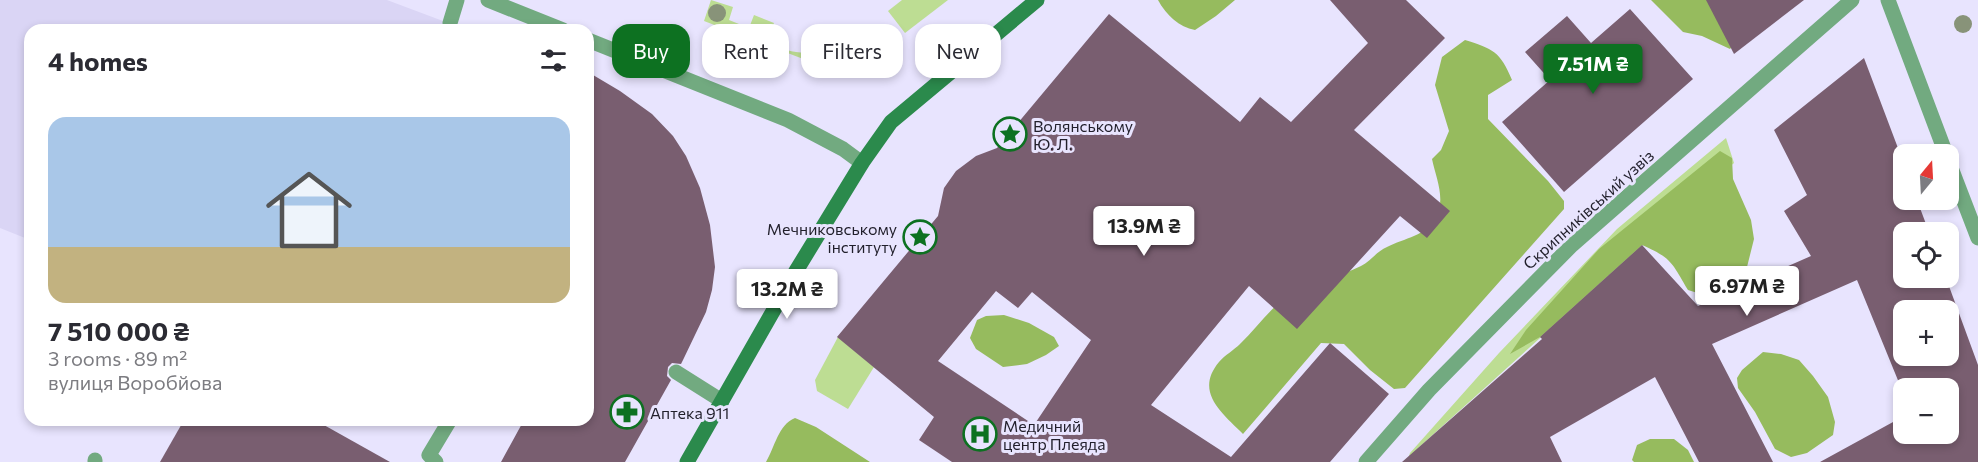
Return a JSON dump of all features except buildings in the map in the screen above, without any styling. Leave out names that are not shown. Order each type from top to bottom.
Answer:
[{"type":"main road","points":[[687,462],[796,271],[862,163],[891,122],[1037,0]]},
{"type":"street","points":[[450,23],[457,0]]},
{"type":"street","points":[[488,0],[548,24]]},
{"type":"street","name":"Скрипниківський узвіз","points":[[1366,462],[1429,390],[1572,245],[1852,0]]},
{"type":"street","points":[[1888,0],[1942,144]]},
{"type":"street","points":[[594,42],[788,120],[843,149],[862,163]]},
{"type":"street","points":[[1959,189],[1978,238]]},
{"type":"street","points":[[676,372],[722,401]]},
{"type":"street","points":[[436,462],[429,455],[446,426]]},
{"type":"shaded area","points":[[0,0],[387,0],[451,24],[24,24],[24,238],[0,228]]},
{"type":"green space","points":[[711,0],[733,7],[729,20],[739,24],[712,24],[704,21]]},
{"type":"green space","points":[[902,0],[948,0],[905,33],[903,24],[898,24],[888,11]]},
{"type":"green space","points":[[1158,0],[1235,0],[1195,30],[1174,20]]},
{"type":"green space","points":[[1651,0],[1735,0],[1740,37],[1730,49],[1702,36],[1683,32]]},
{"type":"green space","points":[[754,15],[774,24],[751,24]]},
{"type":"green space","points":[[1465,40],[1489,49],[1504,63],[1512,80],[1488,95],[1488,119],[1548,181],[1564,201],[1564,209],[1405,388],[1394,389],[1370,370],[1344,344],[1321,343],[1243,434],[1220,410],[1210,392],[1209,383],[1212,373],[1219,362],[1240,344],[1275,306],[1289,296],[1361,266],[1383,249],[1421,232],[1436,217],[1440,196],[1432,159],[1441,150],[1449,131],[1435,85],[1442,57]]},
{"type":"green space","points":[[789,50],[801,52],[801,58],[789,54]]},
{"type":"green space","points":[[1726,138],[1734,163],[1417,449],[1407,462],[1410,453],[1499,353],[1617,229]]},
{"type":"green space","points":[[1720,151],[1732,158],[1733,179],[1751,220],[1754,239],[1744,279],[1704,295],[1688,290],[1666,258],[1642,245],[1540,337],[1510,354],[1526,330],[1599,249]]},
{"type":"green space","points":[[1004,315],[1029,323],[1054,337],[1059,346],[1027,364],[1003,367],[976,349],[970,338],[977,320],[986,316]]},
{"type":"green space","points":[[838,337],[874,367],[848,409],[817,391],[815,380]]},
{"type":"green space","points":[[1763,352],[1781,354],[1799,360],[1828,397],[1835,422],[1833,435],[1807,453],[1791,457],[1775,449],[1755,412],[1738,388],[1737,378],[1742,370]]},
{"type":"green space","points":[[795,418],[816,427],[870,462],[766,462],[781,431],[789,421]]},
{"type":"green space","points":[[1650,439],[1674,439],[1688,450],[1694,462],[1634,462],[1632,460],[1637,445]]},
{"type":"place","name":"Волянському Ю. Л.","points":[[1010,134]]},
{"type":"place","name":"Мечниковському інституту","points":[[920,237]]},
{"type":"place","name":"Аптека 911","points":[[627,412]]},
{"type":"place","name":"Медичний центр Плеяда","points":[[980,434]]}]
